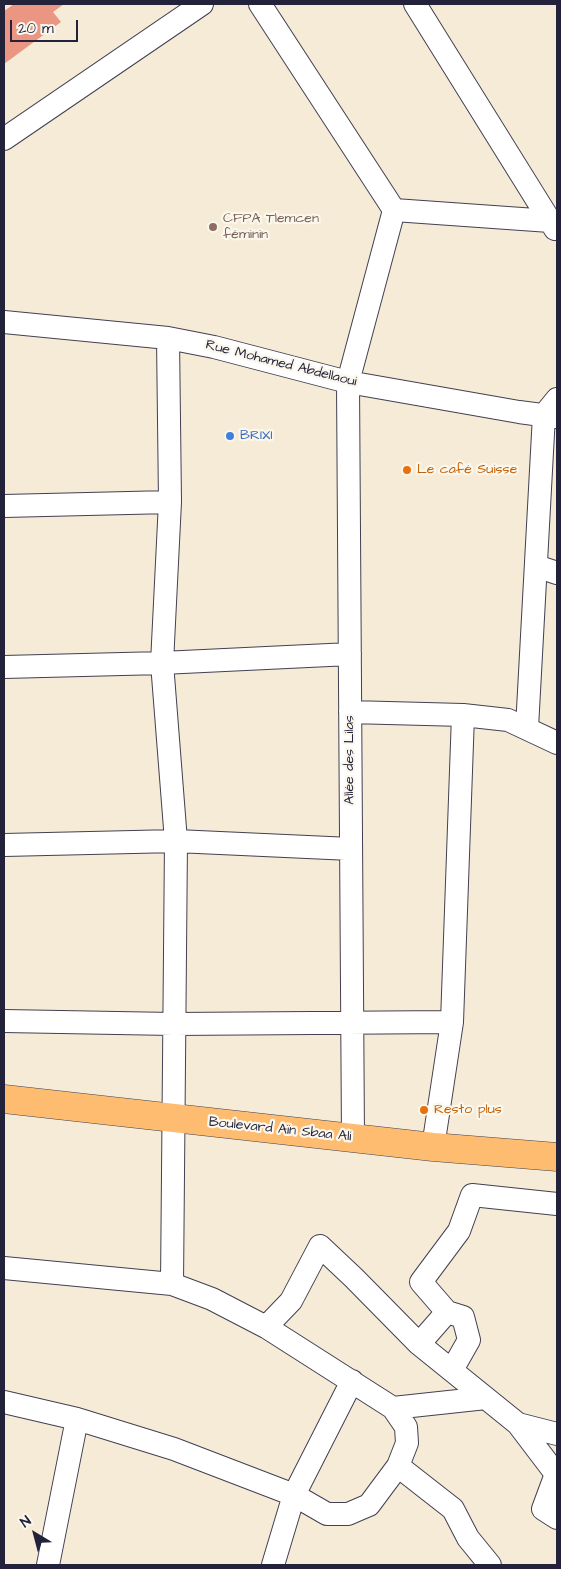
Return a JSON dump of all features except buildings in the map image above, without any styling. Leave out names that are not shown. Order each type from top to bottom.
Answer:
[{"type":"main road","name":"Boulevard Aïn Sbaa Ali","points":[[4,1099],[433,1147],[557,1157]]},
{"type":"street","points":[[4,139],[202,4]]},
{"type":"street","points":[[260,4],[394,210],[554,227]]},
{"type":"street","points":[[414,4],[554,227]]},
{"type":"street","name":"Allée des Lilas","points":[[354,1138],[348,382],[394,210]]},
{"type":"street","name":"Rue Mohamed Abdellaoui","points":[[4,322],[168,338],[214,347],[348,382],[519,412],[553,410]]},
{"type":"street","points":[[168,338],[170,502],[162,663],[176,841],[172,1284]]},
{"type":"street","points":[[527,728],[536,566],[553,410]]},
{"type":"street","points":[[4,506],[170,502]]},
{"type":"street","points":[[536,566],[557,573]]},
{"type":"street","points":[[4,667],[162,663],[350,654]]},
{"type":"street","points":[[350,712],[463,715],[508,720],[557,743]]},
{"type":"street","points":[[433,1147],[452,1022],[463,715]]},
{"type":"street","points":[[4,845],[176,841],[351,849]]},
{"type":"street","points":[[4,1020],[173,1024],[452,1022]]},
{"type":"street","points":[[452,1370],[469,1340],[463,1317],[447,1312],[421,1282],[459,1231],[472,1195],[557,1204]]},
{"type":"street","points":[[266,1327],[291,1301],[320,1246],[419,1344],[518,1424],[556,1474],[543,1509],[557,1518]]},
{"type":"street","points":[[4,1268],[172,1284],[212,1298],[266,1327],[393,1408],[406,1427],[407,1444],[398,1466],[369,1505],[348,1514],[326,1514],[294,1495],[174,1449],[77,1419],[4,1402]]},
{"type":"street","points":[[419,1344],[447,1312]]},
{"type":"street","points":[[273,1565],[294,1495],[352,1381]]},
{"type":"street","points":[[393,1408],[486,1398]]},
{"type":"street","points":[[48,1565],[77,1419]]},
{"type":"street","points":[[518,1424],[557,1434]]},
{"type":"street","points":[[398,1466],[453,1509],[468,1538],[490,1565]]},
{"type":"place","name":"CFPA Tlemcen féminin","points":[[213,227]]},
{"type":"place","name":"BRIXI","points":[[230,436]]},
{"type":"place","name":"Le café Suisse","points":[[407,470]]},
{"type":"place","name":"Resto plus","points":[[424,1110]]}]
